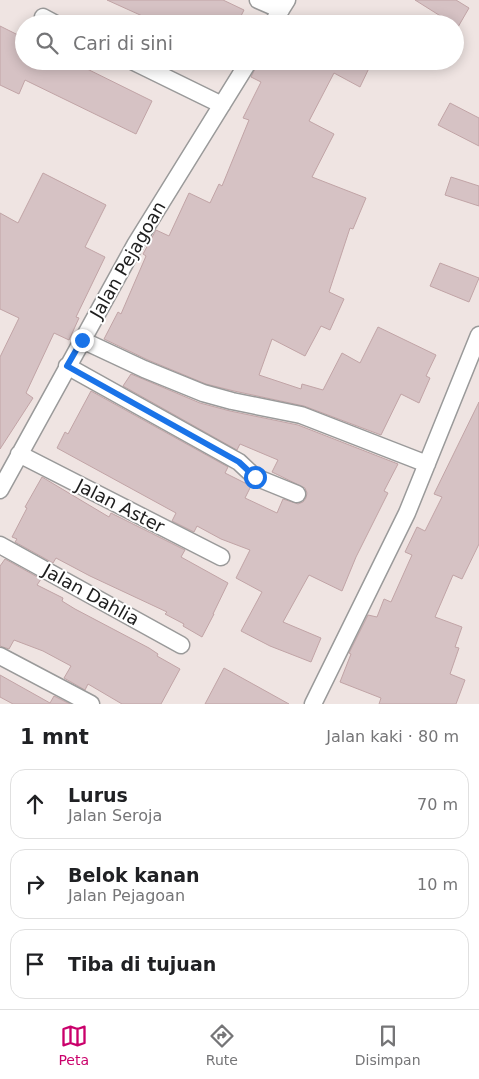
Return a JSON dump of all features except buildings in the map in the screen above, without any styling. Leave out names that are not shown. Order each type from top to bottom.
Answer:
[{"type":"street","points":[[258,0],[284,5]]},
{"type":"street","points":[[150,70],[222,105]]},
{"type":"street","name":"Jalan Pejagoan","points":[[0,490],[135,245],[243,70]]},
{"type":"street","points":[[313,704],[407,513],[479,335]]},
{"type":"street","points":[[82,340],[203,394],[301,415],[427,464]]},
{"type":"street","points":[[67,366],[239,462],[255,477],[297,494]]},
{"type":"street","name":"Jalan Aster","points":[[19,454],[221,557]]},
{"type":"street","name":"Jalan Dahlia","points":[[0,545],[181,645]]},
{"type":"street","points":[[0,656],[89,704]]},
{"type":"route","points":[[82,340],[67,366],[239,462],[255,477]]}]
